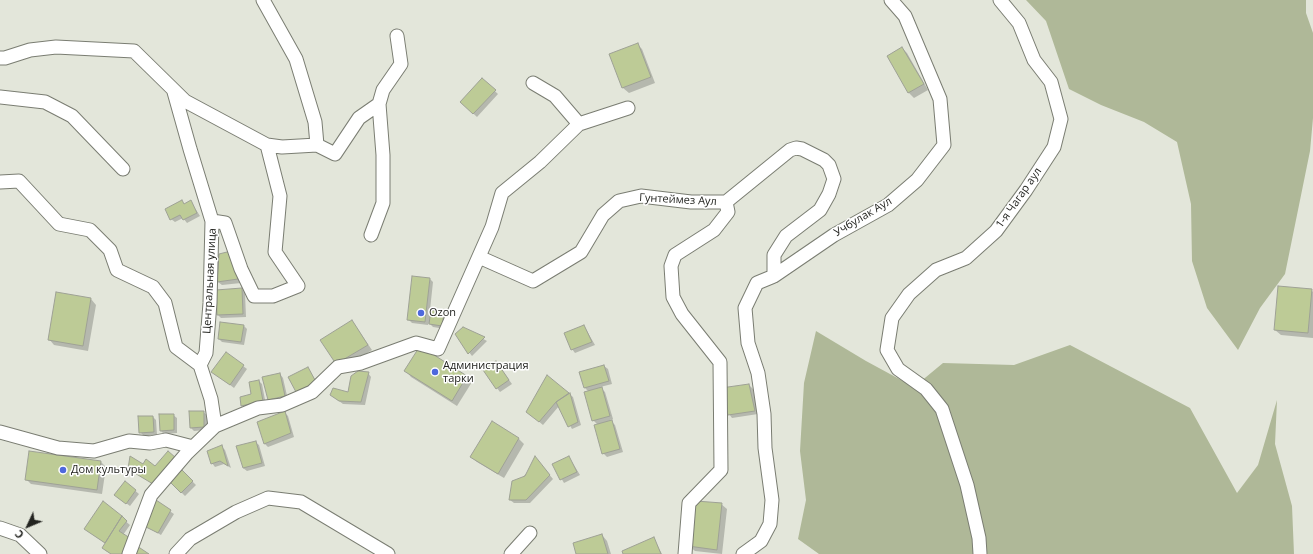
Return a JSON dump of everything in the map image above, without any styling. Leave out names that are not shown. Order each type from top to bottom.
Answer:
[{"type":"street","points":[[264,0],[296,60],[315,122],[317,145]]},
{"type":"street","name":"Учбулак Аул","points":[[743,554],[761,541],[770,524],[772,500],[765,448],[764,414],[758,373],[748,343],[745,308],[757,283],[774,276],[834,235],[888,204],[917,180],[944,145],[940,99],[905,16],[890,0]]},
{"type":"street","name":"1-я Чагар аул","points":[[980,554],[980,538],[967,485],[942,409],[926,389],[898,369],[887,350],[892,318],[909,294],[936,270],[966,258],[996,231],[1026,190],[1054,147],[1061,119],[1051,82],[1034,60],[1019,23],[1000,0]]},
{"type":"street","points":[[371,235],[383,203],[383,155],[379,104],[383,90],[401,64],[397,36]]},
{"type":"street","points":[[0,58],[5,58],[30,50],[56,47],[134,51],[185,101],[266,145],[282,148],[317,145],[335,154],[359,118],[379,104]]},
{"type":"street","points":[[533,83],[555,96],[579,124]]},
{"type":"street","name":"Центральная улица","points":[[174,90],[212,221],[210,303],[206,353],[200,365]]},
{"type":"street","points":[[0,97],[45,102],[72,116],[123,169]]},
{"type":"street","points":[[129,554],[151,496],[193,448],[215,426],[258,408],[282,405],[312,392],[338,367],[361,363],[416,343],[438,349],[492,227],[502,193],[540,162],[579,124],[628,108]]},
{"type":"street","points":[[212,221],[225,223],[241,269],[254,296],[273,296],[298,286],[275,252],[280,196],[266,145]]},
{"type":"street","name":"Гунтеймез Аул","points":[[479,257],[533,282],[581,252],[603,215],[619,201],[641,196],[691,202],[726,202],[790,150],[802,149],[824,160],[830,165],[834,179],[829,194],[820,210],[786,236],[779,246],[774,255],[774,276]]},
{"type":"street","points":[[0,182],[19,181],[59,224],[90,230],[110,250],[117,270],[153,287],[165,303],[176,347],[200,365],[211,399],[215,426]]},
{"type":"street","points":[[685,554],[689,504],[721,470],[720,362],[679,308],[673,297],[671,266],[675,255],[714,230],[728,212],[726,202]]},
{"type":"street","points":[[0,432],[58,448],[94,451],[129,441],[150,443],[166,440],[193,448]]},
{"type":"street","points":[[176,554],[190,539],[236,512],[268,498],[301,502],[388,554]]},
{"type":"street","points":[[0,528],[20,535],[40,554]]},
{"type":"street","points":[[510,554],[530,534],[516,554]]},
{"type":"street","points":[[980,538],[989,554]]},
{"type":"green space","points":[[1026,0],[1306,0],[1306,13],[1313,33],[1313,118],[1310,151],[1285,274],[1260,308],[1238,350],[1207,308],[1192,261],[1191,204],[1177,142],[1144,122],[1101,105],[1069,89],[1046,21]]},
{"type":"green space","points":[[816,331],[866,361],[914,387],[943,363],[1014,365],[1070,345],[1190,408],[1237,493],[1258,465],[1277,400],[1275,444],[1292,506],[1294,554],[819,554],[798,539],[806,500],[800,451],[804,383]]},
{"type":"building","points":[[638,43],[651,77],[622,88],[609,54]]},
{"type":"building","points":[[902,47],[924,84],[908,93],[887,56]]},
{"type":"building","points":[[482,78],[496,90],[473,114],[460,102]]},
{"type":"building","points":[[182,200],[184,204],[191,200],[197,213],[183,220],[180,215],[170,220],[165,209]]},
{"type":"building","points":[[231,251],[238,279],[217,282],[219,254]]},
{"type":"building","points":[[412,276],[430,278],[425,322],[407,320]]},
{"type":"building","points":[[1278,286],[1312,289],[1308,333],[1274,330]]},
{"type":"building","points":[[242,288],[243,314],[217,315],[216,290]]},
{"type":"building","points":[[56,292],[91,298],[83,346],[48,340]]},
{"type":"building","points":[[431,310],[444,312],[442,326],[429,324]]},
{"type":"building","points":[[352,320],[368,345],[336,364],[320,340]]},
{"type":"building","points":[[220,322],[244,325],[241,342],[218,339]]},
{"type":"building","points":[[584,325],[592,342],[571,350],[564,333]]},
{"type":"building","points":[[463,327],[485,337],[468,354],[455,334]]},
{"type":"building","points":[[420,346],[467,376],[452,401],[404,371]]},
{"type":"building","points":[[226,352],[244,365],[230,385],[211,372]]},
{"type":"building","points":[[496,361],[509,380],[496,389],[483,370]]},
{"type":"building","points":[[604,365],[609,381],[584,388],[579,372]]},
{"type":"building","points":[[308,367],[316,382],[296,392],[288,377]]},
{"type":"building","points":[[358,371],[369,372],[361,402],[339,401],[330,395],[333,388],[348,392],[351,376]]},
{"type":"building","points":[[280,373],[285,396],[268,400],[262,377]]},
{"type":"building","points":[[547,375],[569,393],[556,402],[539,422],[526,412]]},
{"type":"building","points":[[259,380],[263,401],[241,406],[240,397],[251,394],[249,382]]},
{"type":"building","points":[[749,384],[755,411],[728,415],[721,388]]},
{"type":"building","points":[[602,387],[610,416],[592,421],[584,392]]},
{"type":"building","points":[[570,393],[578,422],[568,427],[556,402]]},
{"type":"building","points":[[189,411],[204,411],[204,427],[190,428]]},
{"type":"building","points":[[285,411],[291,433],[264,444],[257,422]]},
{"type":"building","points":[[159,414],[174,414],[174,430],[160,431]]},
{"type":"building","points":[[138,416],[153,416],[154,432],[139,433]]},
{"type":"building","points":[[612,420],[620,449],[602,454],[594,425]]},
{"type":"building","points":[[492,421],[519,438],[498,474],[470,457]]},
{"type":"building","points":[[256,441],[262,463],[243,468],[236,446]]},
{"type":"building","points":[[222,445],[228,466],[220,461],[211,464],[207,451]]},
{"type":"building","name":"Дом культуры","points":[[29,451],[101,461],[97,490],[25,480]]},
{"type":"building","points":[[168,451],[176,458],[153,484],[128,469],[130,456],[143,464],[146,459],[155,466]]},
{"type":"building","points":[[535,456],[550,475],[526,500],[509,500],[512,481],[525,476]]},
{"type":"building","points":[[569,456],[577,472],[560,480],[552,464]]},
{"type":"building","points":[[182,470],[193,481],[181,493],[170,482]]},
{"type":"building","points":[[125,481],[136,490],[126,504],[114,495]]},
{"type":"building","points":[[156,500],[171,510],[158,533],[144,526]]},
{"type":"building","points":[[103,501],[122,516],[105,543],[84,529]]},
{"type":"building","points":[[696,501],[722,503],[717,550],[688,546]]},
{"type":"building","points":[[122,516],[127,521],[119,531],[130,538],[122,554],[111,554],[102,548]]},
{"type":"building","points":[[602,534],[608,554],[576,554],[573,543]]},
{"type":"building","points":[[654,537],[661,554],[623,554],[622,551]]},
{"type":"building","points":[[137,546],[149,554],[134,554]]},
{"type":"place","name":"Ozon","points":[[421,313]]},
{"type":"place","name":"Администрация тарки","points":[[435,372]]},
{"type":"place","name":"Дом культуры","points":[[63,470]]}]
